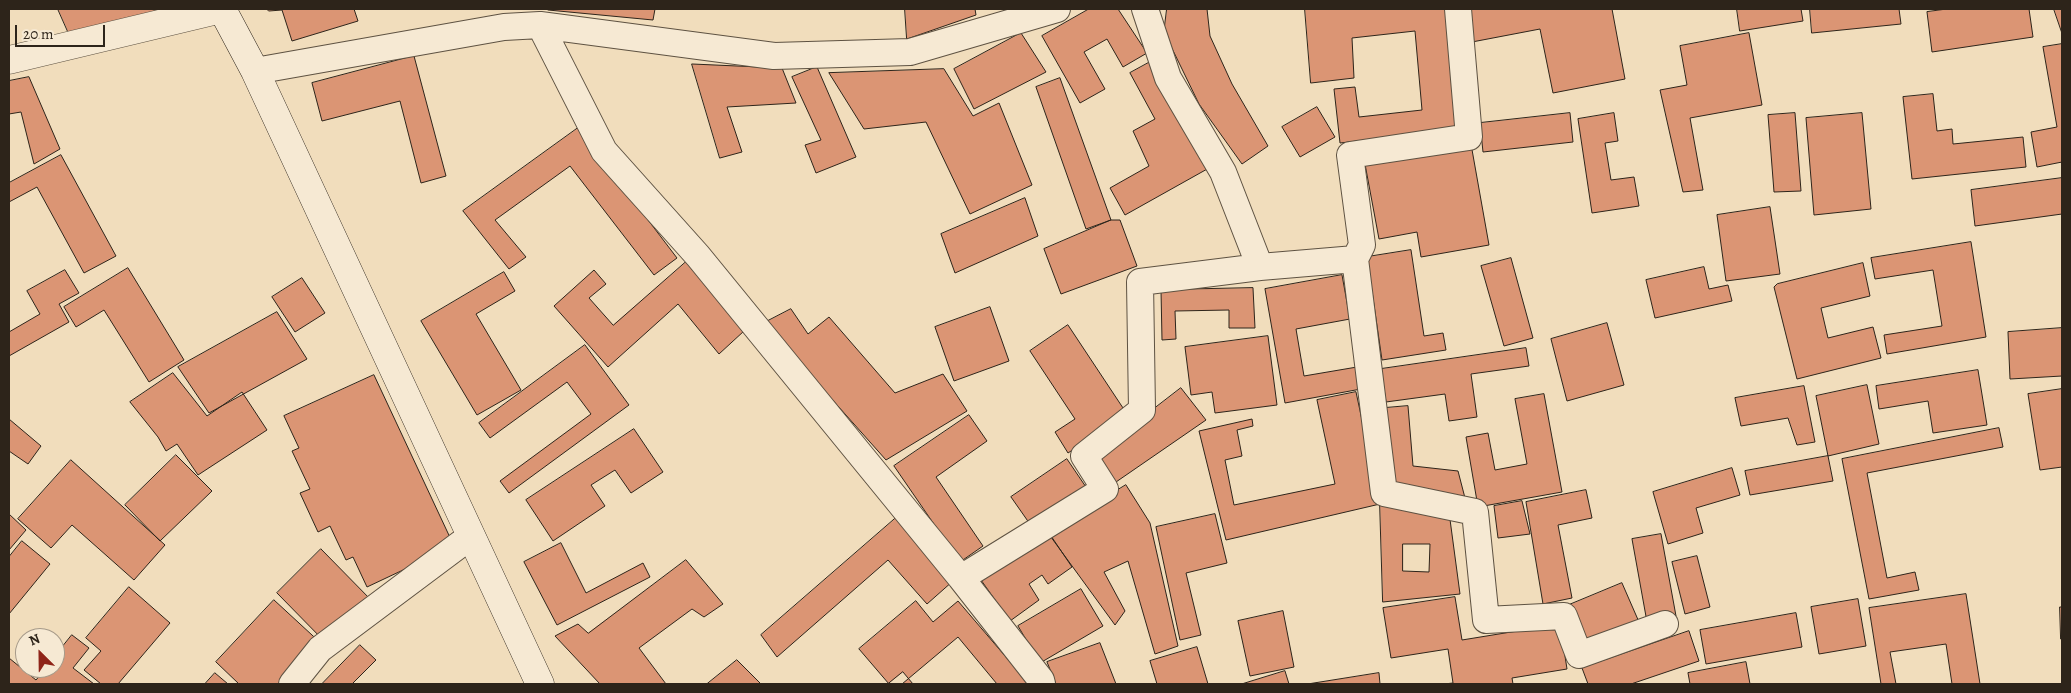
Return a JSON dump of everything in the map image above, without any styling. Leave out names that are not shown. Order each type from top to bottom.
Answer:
[{"type":"main road","points":[[9,60],[222,9],[255,71],[540,684]]},
{"type":"street","points":[[255,71],[504,27],[540,25],[774,56],[900,52],[919,49],[1057,9]]},
{"type":"street","points":[[1145,9],[1168,78],[1223,172],[1260,267]]},
{"type":"street","points":[[1458,9],[1469,136],[1350,155],[1362,245],[1355,259],[1384,493],[1475,512],[1486,620],[1564,616],[1579,655],[1666,624]]},
{"type":"street","points":[[540,25],[604,151],[698,256],[961,578],[1041,680],[1042,684]]},
{"type":"street","points":[[961,578],[1105,489],[1084,456],[1142,410],[1140,282],[1260,267],[1355,259]]},
{"type":"street","points":[[292,684],[320,649],[471,536]]},
{"type":"building","points":[[58,9],[159,9],[74,45]]},
{"type":"building","points":[[267,9],[354,9],[358,21],[292,41],[282,10],[269,11]]},
{"type":"building","points":[[548,9],[655,9],[653,20]]},
{"type":"building","points":[[905,9],[975,9],[976,15],[907,39]]},
{"type":"building","points":[[1089,9],[1118,9],[1147,53],[1123,67],[1107,39],[1084,52],[1105,89],[1080,103],[1042,36]]},
{"type":"building","points":[[1167,9],[1207,9],[1210,36],[1232,84],[1268,146],[1242,164],[1199,104],[1164,32]]},
{"type":"building","points":[[1305,9],[1450,9],[1461,129],[1340,143],[1334,89],[1355,87],[1359,117],[1422,110],[1415,31],[1352,38],[1354,78],[1311,83]]},
{"type":"building","points":[[1468,9],[1612,9],[1625,79],[1553,93],[1540,29],[1472,42]]},
{"type":"building","points":[[1737,9],[1801,9],[1803,21],[1740,31]]},
{"type":"building","points":[[1810,9],[1899,9],[1901,24],[1812,33]]},
{"type":"building","points":[[1947,9],[2029,9],[2033,37],[1932,52],[1927,12]]},
{"type":"building","points":[[2054,9],[2062,9],[2062,33]]},
{"type":"building","points":[[1021,33],[1046,72],[974,109],[954,69]]},
{"type":"building","points":[[1749,33],[1762,105],[1690,118],[1703,190],[1683,192],[1660,90],[1687,85],[1680,46]]},
{"type":"building","points":[[2062,44],[2062,162],[2037,167],[2031,132],[2057,127],[2043,47]]},
{"type":"building","points":[[414,56],[446,176],[421,183],[400,101],[322,121],[312,83]]},
{"type":"building","points":[[1152,61],[1209,168],[1125,215],[1110,188],[1149,166],[1133,131],[1155,119],[1130,73]]},
{"type":"building","points":[[692,64],[782,68],[796,103],[727,107],[742,152],[720,158]]},
{"type":"building","points":[[817,67],[856,157],[816,173],[805,145],[821,140],[792,77]]},
{"type":"building","points":[[944,69],[973,116],[999,103],[1032,185],[970,214],[926,122],[864,129],[829,73]]},
{"type":"building","points":[[29,77],[60,149],[34,164],[21,112],[9,114],[9,81]]},
{"type":"building","points":[[1060,78],[1111,220],[1086,229],[1036,87]]},
{"type":"building","points":[[1933,94],[1937,131],[1952,129],[1953,144],[2023,137],[2026,167],[1912,179],[1903,97]]},
{"type":"building","points":[[1317,107],[1335,137],[1300,157],[1282,127]]},
{"type":"building","points":[[1570,113],[1573,142],[1483,152],[1480,123]]},
{"type":"building","points":[[1614,113],[1618,141],[1605,143],[1611,180],[1634,177],[1639,206],[1592,213],[1578,119]]},
{"type":"building","points":[[1795,113],[1801,191],[1774,192],[1768,115]]},
{"type":"building","points":[[1862,113],[1871,209],[1814,215],[1806,118]]},
{"type":"building","points":[[578,128],[677,258],[654,275],[570,166],[495,220],[526,257],[509,269],[463,211]]},
{"type":"building","points":[[1471,144],[1489,245],[1421,257],[1417,232],[1379,239],[1365,164]]},
{"type":"building","points":[[61,155],[116,256],[84,273],[37,187],[9,202],[9,183]]},
{"type":"building","points":[[2062,178],[2062,214],[1975,226],[1971,190]]},
{"type":"building","points":[[1025,198],[1038,236],[955,273],[941,234]]},
{"type":"building","points":[[1770,207],[1780,274],[1726,281],[1717,215]]},
{"type":"building","points":[[1111,220],[1120,220],[1137,266],[1061,294],[1044,249]]},
{"type":"building","points":[[1971,242],[1986,337],[1887,354],[1884,335],[1942,326],[1933,270],[1875,279],[1871,258]]},
{"type":"building","points":[[1411,250],[1424,336],[1443,333],[1446,350],[1382,360],[1367,257]]},
{"type":"building","points":[[1511,258],[1533,338],[1504,346],[1481,266]]},
{"type":"building","points":[[686,262],[744,331],[719,354],[678,304],[608,367],[554,306],[594,270],[606,284],[589,298],[613,325]]},
{"type":"building","points":[[1863,263],[1870,296],[1821,308],[1828,338],[1873,327],[1881,358],[1797,379],[1774,287],[1777,284]]},
{"type":"building","points":[[1704,267],[1709,289],[1728,285],[1732,301],[1655,318],[1646,280]]},
{"type":"building","points":[[128,268],[184,360],[149,382],[104,310],[76,327],[64,307]]},
{"type":"building","points":[[65,270],[79,293],[59,304],[69,322],[9,356],[9,332],[40,314],[27,291]]},
{"type":"building","points":[[504,272],[515,291],[476,314],[521,390],[477,415],[421,321]]},
{"type":"building","points":[[1342,275],[1350,319],[1296,329],[1304,376],[1357,367],[1361,389],[1285,403],[1265,289]]},
{"type":"building","points":[[302,278],[325,313],[295,332],[272,297]]},
{"type":"building","points":[[1253,288],[1255,328],[1229,328],[1229,310],[1175,311],[1176,339],[1162,340],[1161,290]]},
{"type":"building","points":[[990,307],[1009,361],[954,381],[935,327]]},
{"type":"building","points":[[791,309],[808,334],[829,317],[895,393],[943,374],[967,411],[886,460],[764,323]]},
{"type":"building","points":[[277,312],[307,359],[209,413],[178,367]]},
{"type":"building","points":[[1607,323],[1624,385],[1567,401],[1551,339]]},
{"type":"building","points":[[1068,325],[1127,414],[1068,453],[1055,432],[1075,419],[1030,351]]},
{"type":"building","points":[[2062,328],[2062,376],[2010,379],[2008,332]]},
{"type":"building","points":[[1268,336],[1277,405],[1215,413],[1212,392],[1191,395],[1185,347]]},
{"type":"building","points":[[585,345],[629,405],[509,493],[500,481],[591,414],[567,382],[490,438],[479,423]]},
{"type":"building","points":[[1526,348],[1529,366],[1471,374],[1477,417],[1449,421],[1445,394],[1386,402],[1381,369]]},
{"type":"building","points":[[1978,370],[1987,425],[1933,433],[1928,401],[1879,409],[1876,386]]},
{"type":"building","points":[[173,373],[207,416],[242,392],[267,430],[198,475],[177,444],[166,451],[158,437],[130,402]]},
{"type":"building","points":[[374,375],[454,546],[367,587],[353,557],[346,560],[330,526],[318,532],[300,493],[310,489],[292,451],[299,448],[284,416]]},
{"type":"building","points":[[1867,385],[1879,444],[1828,456],[1816,396]]},
{"type":"building","points":[[1804,386],[1815,442],[1797,445],[1788,418],[1741,426],[1735,398]]},
{"type":"building","points":[[1181,388],[1206,420],[1116,482],[1097,453]]},
{"type":"building","points":[[2062,389],[2062,467],[2040,470],[2028,394]]},
{"type":"building","points":[[1356,392],[1380,504],[1226,540],[1199,431],[1252,419],[1253,426],[1237,430],[1242,456],[1225,460],[1234,505],[1335,484],[1317,400]]},
{"type":"building","points":[[1544,394],[1562,492],[1478,507],[1466,437],[1488,433],[1495,470],[1527,464],[1515,399]]},
{"type":"building","points":[[1408,406],[1413,466],[1458,471],[1465,498],[1392,488],[1385,408]]},
{"type":"building","points":[[969,415],[987,441],[936,477],[983,546],[960,562],[894,466]]},
{"type":"building","points":[[9,419],[41,446],[28,464],[9,451]]},
{"type":"building","points":[[1999,428],[2003,447],[1867,473],[1887,578],[1915,572],[1919,590],[1869,599],[1842,459]]},
{"type":"building","points":[[634,429],[663,472],[631,493],[615,470],[591,485],[605,506],[553,541],[526,500]]},
{"type":"building","points":[[176,455],[212,491],[160,541],[125,505]]},
{"type":"building","points":[[1828,456],[1833,481],[1750,495],[1745,471]]},
{"type":"building","points":[[1067,459],[1088,490],[1032,527],[1011,497]]},
{"type":"building","points":[[71,460],[165,545],[134,580],[72,525],[51,548],[18,519]]},
{"type":"building","points":[[1732,468],[1740,495],[1696,508],[1703,533],[1668,544],[1653,492]]},
{"type":"building","points":[[1126,485],[1150,523],[1178,646],[1155,654],[1128,561],[1104,572],[1125,611],[1115,625],[1048,533]]},
{"type":"building","points":[[1586,490],[1592,518],[1558,525],[1572,598],[1543,604],[1526,502]]},
{"type":"building","points":[[1522,501],[1530,534],[1498,538],[1494,506]]},
{"type":"building","points":[[1380,504],[1449,512],[1460,594],[1383,602]],"holes":[[[1403,544],[1430,544],[1429,572],[1403,571]]]},
{"type":"building","points":[[9,514],[26,530],[9,550]]},
{"type":"building","points":[[1215,514],[1227,563],[1186,573],[1201,635],[1180,640],[1156,527]]},
{"type":"building","points":[[897,517],[953,581],[927,604],[888,560],[777,657],[761,635]]},
{"type":"building","points":[[1049,533],[1072,567],[1048,584],[1042,575],[1029,584],[1039,600],[1010,621],[981,580]]},
{"type":"building","points":[[1661,534],[1676,616],[1647,622],[1632,539]]},
{"type":"building","points":[[22,541],[50,564],[9,614],[9,557]]},
{"type":"building","points":[[561,543],[586,593],[643,563],[650,577],[557,625],[524,562]]},
{"type":"building","points":[[321,549],[373,602],[329,646],[277,593]]},
{"type":"building","points":[[1697,556],[1710,607],[1685,614],[1672,562]]},
{"type":"building","points":[[686,560],[723,604],[704,617],[692,609],[639,648],[666,684],[600,684],[555,636],[578,624],[588,633]]},
{"type":"building","points":[[1622,583],[1639,622],[1586,645],[1569,605]]},
{"type":"building","points":[[129,587],[170,623],[118,684],[101,684],[84,670],[101,651],[86,638]]},
{"type":"building","points":[[1081,589],[1103,626],[1040,663],[1018,626]]},
{"type":"building","points":[[1966,594],[1980,684],[1952,684],[1946,644],[1890,652],[1896,684],[1881,684],[1869,608]]},
{"type":"building","points":[[1455,597],[1462,640],[1560,624],[1567,669],[1512,678],[1513,684],[1444,684],[1453,683],[1448,649],[1391,658],[1383,608]]},
{"type":"building","points":[[1858,599],[1866,646],[1819,654],[1811,607]]},
{"type":"building","points":[[274,600],[325,647],[290,684],[239,684],[216,662]]},
{"type":"building","points":[[916,601],[933,622],[958,601],[1029,684],[997,684],[958,637],[902,684],[889,684],[859,649]]},
{"type":"building","points":[[2060,607],[2062,607],[2062,639],[2061,639]]},
{"type":"building","points":[[1283,611],[1294,667],[1250,676],[1238,621]]},
{"type":"building","points":[[1796,613],[1802,647],[1706,664],[1700,630]]},
{"type":"building","points":[[1689,631],[1699,661],[1631,684],[1588,684],[1582,668]]},
{"type":"building","points":[[72,635],[89,648],[73,668],[94,684],[9,684],[9,658],[15,663],[15,678],[34,678],[36,680],[38,678],[65,678],[65,644]]},
{"type":"building","points":[[1100,643],[1116,684],[1056,684],[1047,662]]},
{"type":"building","points":[[360,645],[376,660],[352,684],[322,684]]},
{"type":"building","points":[[1197,647],[1208,684],[1157,684],[1150,661]]},
{"type":"building","points":[[737,660],[761,684],[707,684]]},
{"type":"building","points":[[1746,662],[1750,684],[1690,684],[1688,673]]},
{"type":"building","points":[[1285,671],[1289,684],[1242,684]]},
{"type":"building","points":[[903,672],[913,684],[888,684]]},
{"type":"building","points":[[215,673],[228,684],[205,684]]},
{"type":"building","points":[[1379,673],[1380,684],[1308,684]]}]
